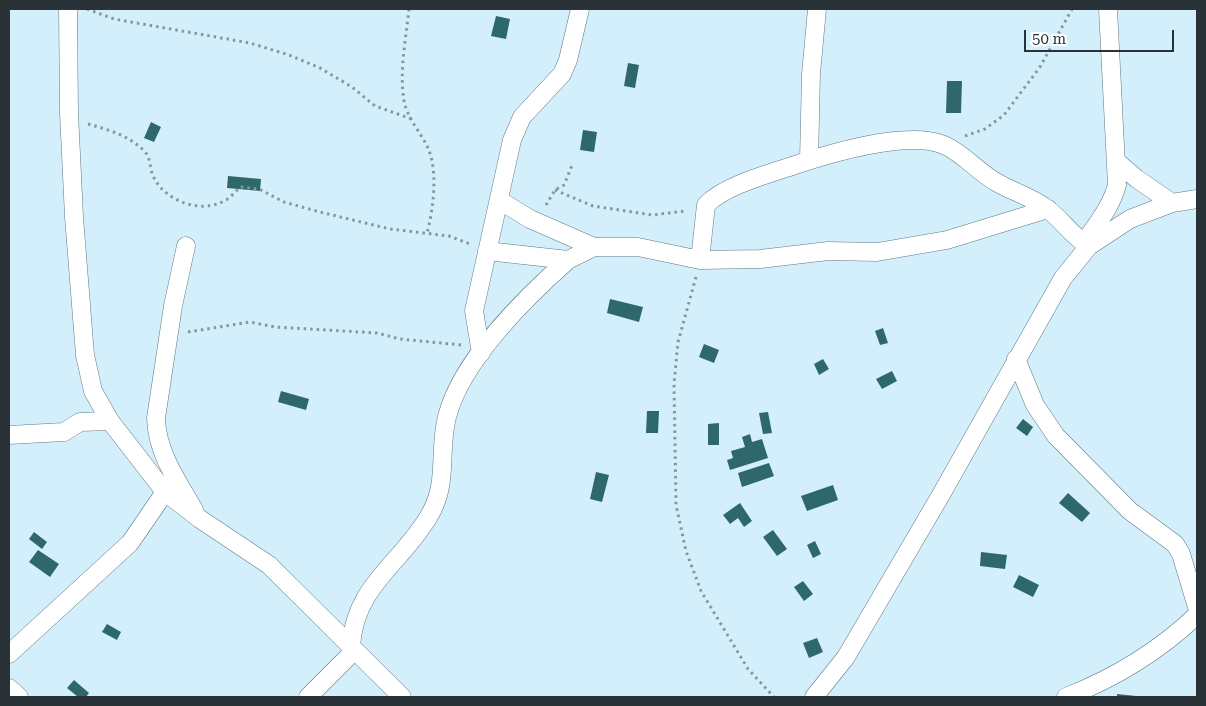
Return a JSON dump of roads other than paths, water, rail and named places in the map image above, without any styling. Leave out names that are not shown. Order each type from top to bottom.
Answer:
[{"type":"street","points":[[68,9],[69,118],[74,217],[85,355],[93,391],[110,421],[165,492],[200,519],[269,565],[402,697]]},
{"type":"street","points":[[480,350],[474,311],[512,140],[522,117],[562,74],[568,60],[580,9]]},
{"type":"street","points":[[808,160],[811,74],[817,9]]},
{"type":"street","points":[[814,697],[846,656],[942,493],[1062,278],[1086,245],[1113,199],[1117,185],[1108,9]]},
{"type":"street","points":[[700,260],[706,205],[716,196],[808,160],[858,146],[894,141],[944,145],[997,183],[1019,191],[1048,209],[1086,245]]},
{"type":"street","points":[[1116,161],[1137,179],[1172,203]]},
{"type":"street","points":[[1086,245],[1130,219],[1172,203],[1197,199]]},
{"type":"street","points":[[499,200],[530,218],[594,247],[638,247],[700,260],[760,259],[828,251],[877,252],[947,240],[1048,209]]},
{"type":"street","points":[[186,246],[169,334],[156,418],[156,436],[162,454],[200,519]]},
{"type":"street","points":[[308,697],[353,648],[352,627],[359,607],[370,589],[428,518],[438,500],[442,482],[443,445],[447,416],[480,350],[537,287],[568,260],[594,247]]},
{"type":"street","points":[[487,251],[568,260]]},
{"type":"street","points":[[1016,359],[1035,405],[1056,436],[1130,511],[1175,544],[1181,554],[1197,607]]},
{"type":"street","points":[[9,435],[64,432],[80,422],[110,421]]},
{"type":"street","points":[[9,654],[130,543],[165,492]]},
{"type":"street","points":[[1066,697],[1140,661],[1174,637],[1197,615]]}]
